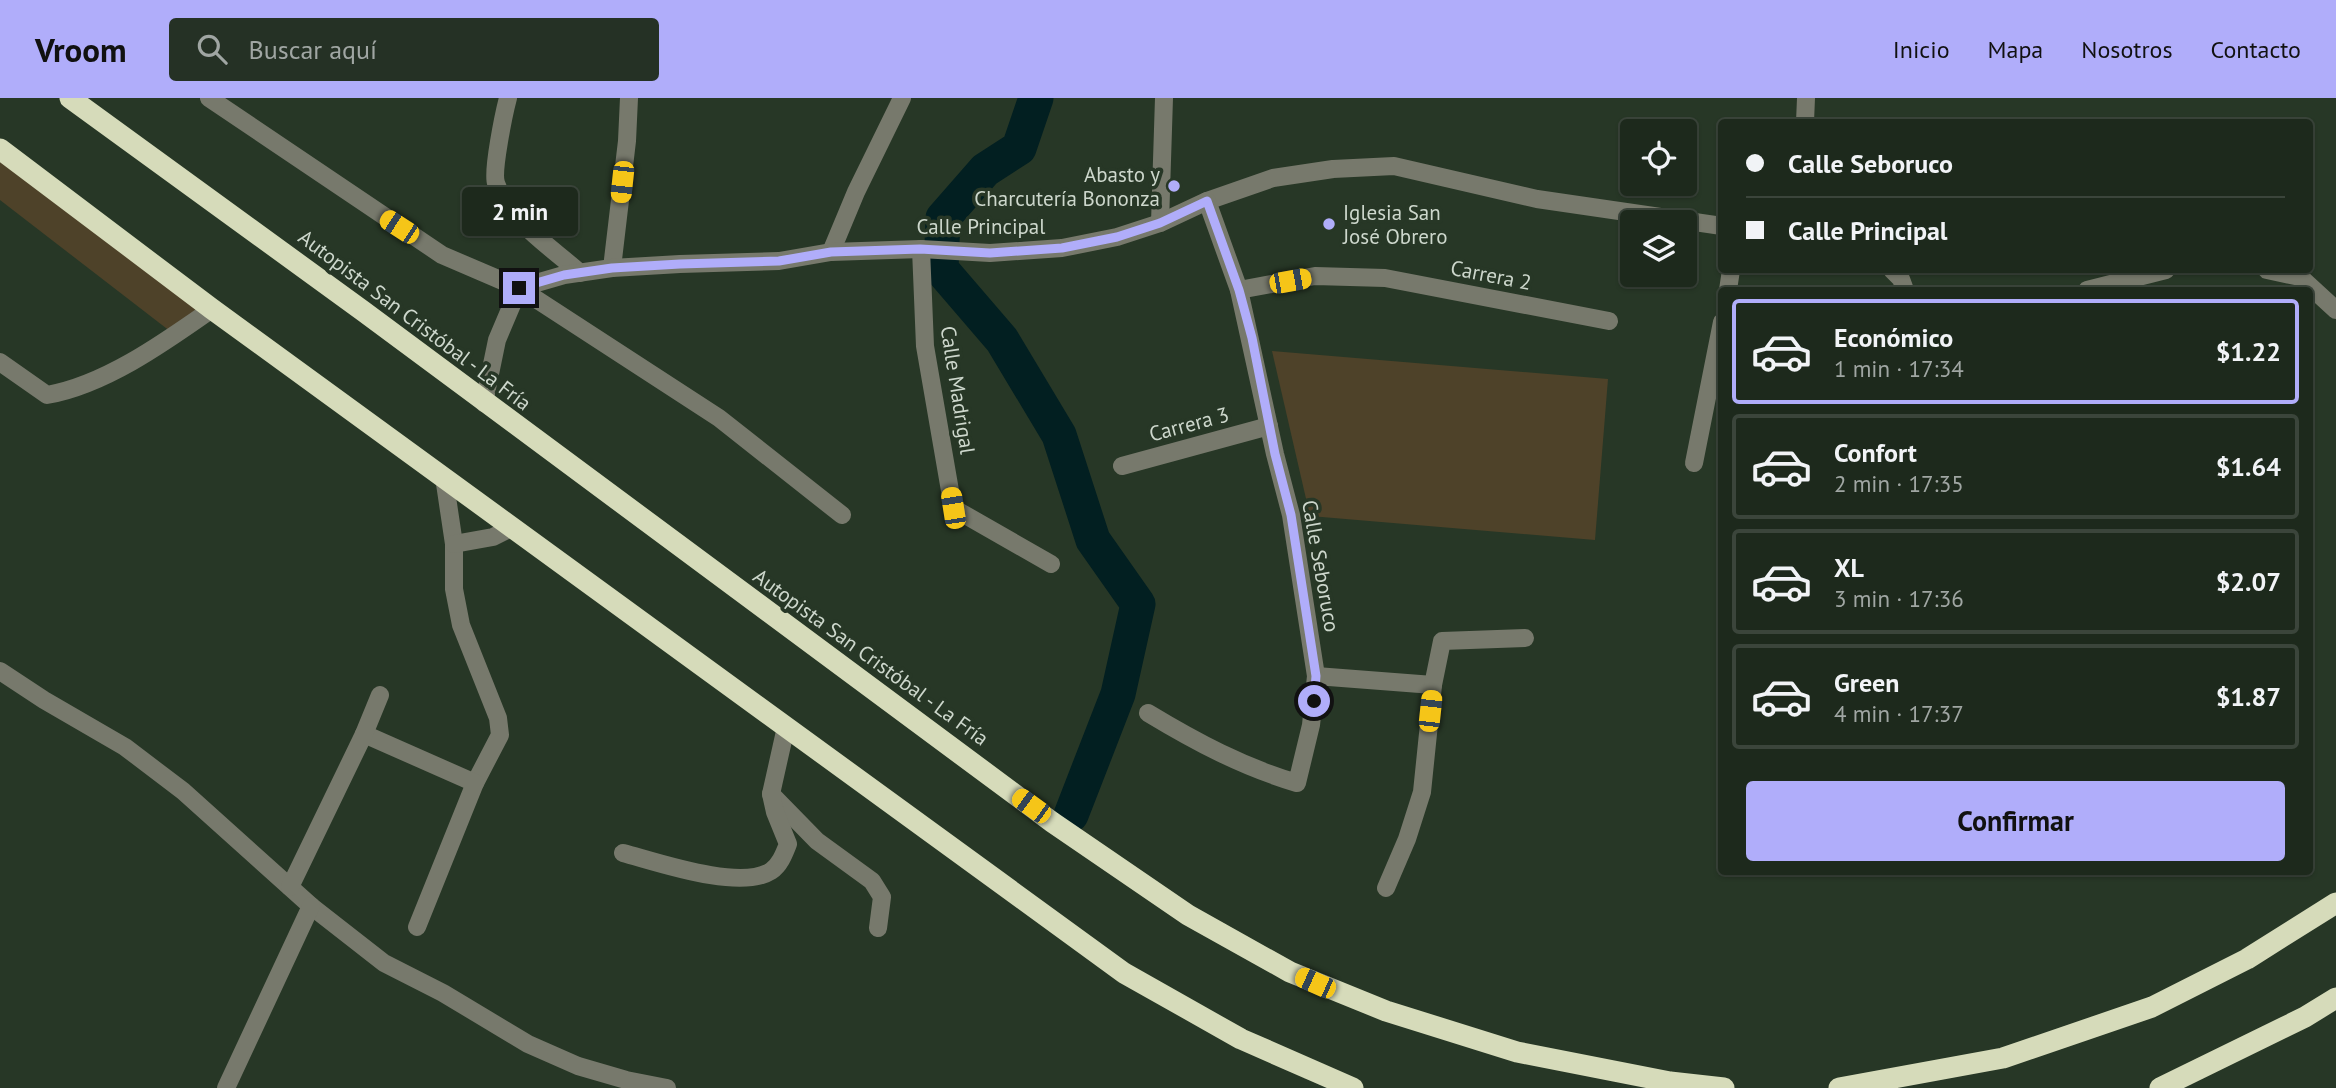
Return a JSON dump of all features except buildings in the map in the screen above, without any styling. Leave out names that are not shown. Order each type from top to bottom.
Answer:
[{"type":"highway","name":"Autopista San Cristóbal - La Fría","points":[[70,98],[1052,822],[1188,915],[1290,972],[1386,1011],[1517,1052],[1670,1082],[1724,1088]]},
{"type":"highway","points":[[0,149],[212,309],[1124,973],[1241,1040],[1353,1088]]},
{"type":"highway","points":[[1839,1088],[2003,1058],[2152,1007],[2247,959],[2336,903]]},
{"type":"highway","points":[[2160,1088],[2305,1017],[2336,998]]},
{"type":"street","points":[[209,98],[442,255],[519,288],[719,418],[842,515]]},
{"type":"street","points":[[508,98],[495,181],[511,210],[580,273]]},
{"type":"street","points":[[612,268],[627,141],[629,98]]},
{"type":"street","points":[[831,252],[856,192],[902,98]]},
{"type":"street","points":[[1160,223],[1164,98]]},
{"type":"street","points":[[1804,119],[1806,98]]},
{"type":"street","name":"Calle Principal","points":[[519,288],[546,279],[612,268],[779,261],[831,252],[920,249],[990,253],[1062,248],[1117,237],[1160,223],[1207,201],[1273,178],[1333,169],[1394,166],[1537,199],[1718,225]]},
{"type":"street","name":"Calle Seboruco","points":[[1148,713],[1229,758],[1266,774],[1297,783],[1311,725],[1316,676],[1291,515],[1269,426],[1252,338],[1239,290],[1207,201]]},
{"type":"street","name":"Calle Madrigal","points":[[920,249],[925,345],[953,508],[1051,564]]},
{"type":"street","points":[[2099,287],[2154,273]]},
{"type":"street","points":[[2281,273],[2300,277],[2311,287]]},
{"type":"street","name":"Carrera 2","points":[[1239,290],[1315,276],[1385,278],[1609,321]]},
{"type":"street","points":[[485,402],[497,340],[519,288]]},
{"type":"street","points":[[2313,289],[2336,310]]},
{"type":"street","points":[[0,362],[47,395],[64,392],[126,364],[176,335],[212,309]]},
{"type":"street","points":[[1694,463],[1718,342]]},
{"type":"street","name":"Carrera 3","points":[[1122,466],[1269,426]]},
{"type":"street","points":[[417,927],[475,783],[500,735],[498,718],[461,625],[454,589],[454,544],[444,477]]},
{"type":"street","points":[[454,544],[494,537],[513,527]]},
{"type":"street","points":[[1386,888],[1407,839],[1422,792],[1433,685],[1442,641],[1525,638]]},
{"type":"street","points":[[0,671],[125,747],[183,791],[311,906],[384,963],[443,993],[528,1044],[578,1066],[667,1088]]},
{"type":"street","points":[[1316,676],[1433,685]]},
{"type":"street","points":[[290,887],[365,734],[380,695]]},
{"type":"street","points":[[623,853],[718,877],[759,877],[779,864],[788,844],[771,794],[786,727]]},
{"type":"street","points":[[365,734],[475,783]]},
{"type":"street","points":[[771,794],[817,841],[872,881],[882,897],[878,928]]},
{"type":"street","points":[[226,1088],[311,906]]},
{"type":"shaded area","points":[[0,149],[212,309],[175,335],[0,200]]},
{"type":"shaded area","points":[[1272,351],[1608,379],[1595,540],[1310,516]]},
{"type":"waterway","points":[[1036,98],[1019,148],[985,170],[943,218],[941,269],[1002,340],[1059,435],[1093,540],[1138,604],[1118,694],[1071,815]]},
{"type":"place","name":"Abasto y Charcutería Bononza","points":[[1174,186]]},
{"type":"place","name":"Iglesia San José Obrero","points":[[1329,224]]},
{"type":"route","points":[[519,288],[564,275],[612,268],[779,261],[831,252],[920,249],[990,253],[1062,248],[1117,237],[1160,223],[1207,201],[1239,290],[1252,338],[1275,454],[1291,515],[1316,676],[1314,701]]}]
